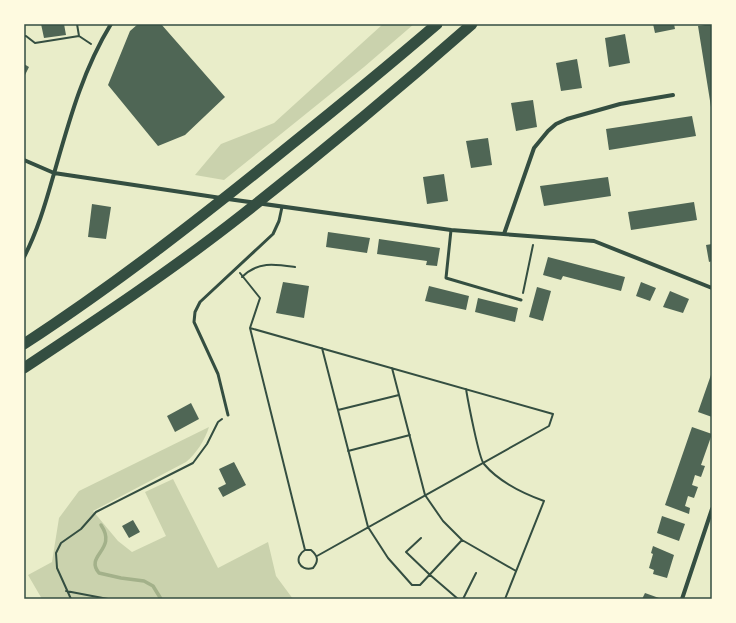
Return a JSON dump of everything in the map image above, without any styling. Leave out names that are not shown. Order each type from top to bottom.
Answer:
[{"type":"highway","points":[[24,344],[70,314],[205,214],[394,62],[437,24]]},
{"type":"highway","points":[[24,368],[106,314],[240,216],[406,82],[472,24]]},
{"type":"street","points":[[24,257],[38,225],[76,97],[98,48],[111,24]]},
{"type":"street","points":[[504,234],[534,148],[556,124],[567,119],[620,104],[673,95]]},
{"type":"street","points":[[24,160],[54,173],[282,207],[451,230],[587,240],[605,244],[712,288]]},
{"type":"street","points":[[682,599],[712,509]]},
{"type":"lane","points":[[228,415],[218,374],[194,322],[195,312],[200,302],[273,234],[279,221],[282,207]]},
{"type":"lane","points":[[451,230],[446,278],[521,300]]},
{"type":"path","points":[[77,24],[79,36]]},
{"type":"path","points":[[24,36],[35,42],[79,36],[98,48]]},
{"type":"path","points":[[521,300],[535,236]]},
{"type":"path","points":[[242,277],[250,269],[270,264],[295,267]]},
{"type":"path","points":[[236,267],[242,277],[260,298],[250,328],[305,550]]},
{"type":"path","points":[[250,328],[553,414],[549,426],[317,556]]},
{"type":"path","points":[[322,348],[368,527],[388,558],[412,585],[420,586],[429,574],[462,540]]},
{"type":"path","points":[[392,368],[425,495],[443,521],[462,540],[516,571]]},
{"type":"path","points":[[466,389],[482,463],[503,481],[523,493],[544,501],[505,599]]},
{"type":"path","points":[[338,410],[399,395]]},
{"type":"path","points":[[71,599],[66,591],[57,568],[56,553],[61,542],[81,529],[96,512],[193,463],[207,444],[218,422],[228,415]]},
{"type":"path","points":[[348,451],[410,435]]},
{"type":"path","points":[[421,538],[406,552],[458,599]]},
{"type":"path","points":[[305,550],[311,550],[317,556],[317,561],[313,568],[308,569],[301,567],[298,558],[300,553],[305,550]]},
{"type":"path","points":[[463,599],[476,573]]},
{"type":"path","points":[[66,591],[108,599]]},
{"type":"green space","points":[[383,24],[414,24],[364,67],[224,180],[195,175],[221,144],[274,123]]},
{"type":"green space","points":[[209,427],[200,446],[186,462],[93,511],[118,541],[132,552],[166,536],[145,492],[173,479],[218,568],[268,542],[276,576],[293,599],[42,599],[28,575],[52,562],[59,518],[79,491]]},
{"type":"building","points":[[41,24],[64,24],[66,35],[44,38]]},
{"type":"building","points":[[138,24],[161,24],[225,97],[185,135],[158,146],[108,85],[130,31]]},
{"type":"building","points":[[653,24],[674,24],[675,29],[655,33]]},
{"type":"building","points":[[712,24],[712,106],[711,107],[698,26]]},
{"type":"building","points":[[625,34],[630,63],[609,67],[605,38]]},
{"type":"building","points":[[577,59],[582,88],[561,91],[556,63]]},
{"type":"building","points":[[24,64],[29,67],[24,77]]},
{"type":"building","points":[[533,100],[537,127],[516,131],[511,103]]},
{"type":"building","points":[[692,116],[696,136],[609,150],[606,129]]},
{"type":"building","points":[[488,138],[492,165],[471,168],[466,141]]},
{"type":"building","points":[[444,174],[448,201],[427,204],[423,177]]},
{"type":"building","points":[[608,177],[611,196],[544,206],[540,186]]},
{"type":"building","points":[[694,202],[697,220],[631,230],[628,212]]},
{"type":"building","points":[[92,204],[111,207],[106,239],[88,237]]},
{"type":"building","points":[[328,232],[370,238],[367,253],[326,247]]},
{"type":"building","points":[[379,239],[440,248],[437,266],[426,265],[427,261],[377,254]]},
{"type":"building","points":[[712,244],[712,261],[709,262],[706,245]]},
{"type":"building","points":[[548,257],[625,277],[621,291],[563,276],[561,280],[543,275]]},
{"type":"building","points":[[283,282],[309,286],[304,318],[276,313]]},
{"type":"building","points":[[641,282],[656,288],[650,301],[636,296]]},
{"type":"building","points":[[429,286],[469,296],[466,310],[425,301]]},
{"type":"building","points":[[537,287],[551,291],[543,321],[529,317]]},
{"type":"building","points":[[670,291],[689,299],[683,313],[663,307]]},
{"type":"building","points":[[478,298],[518,308],[515,322],[475,312]]},
{"type":"building","points":[[712,372],[712,417],[698,412]]},
{"type":"building","points":[[191,403],[199,419],[175,432],[167,416]]},
{"type":"building","points":[[692,427],[712,434],[701,465],[705,466],[701,477],[695,475],[692,485],[698,487],[694,498],[688,496],[685,506],[690,508],[689,514],[665,505]]},
{"type":"building","points":[[234,462],[246,485],[223,497],[218,488],[226,484],[219,469]]},
{"type":"building","points":[[662,516],[685,524],[679,541],[657,533]]},
{"type":"building","points":[[133,520],[140,532],[129,538],[122,526]]},
{"type":"building","points":[[653,546],[674,555],[667,578],[653,574],[654,570],[649,568],[653,554],[651,553]]},
{"type":"building","points":[[645,593],[659,598],[659,599],[642,599]]},
{"type":"waterway","points":[[101,525],[106,541],[95,561],[95,567],[99,573],[144,581],[153,586],[161,599]]}]
